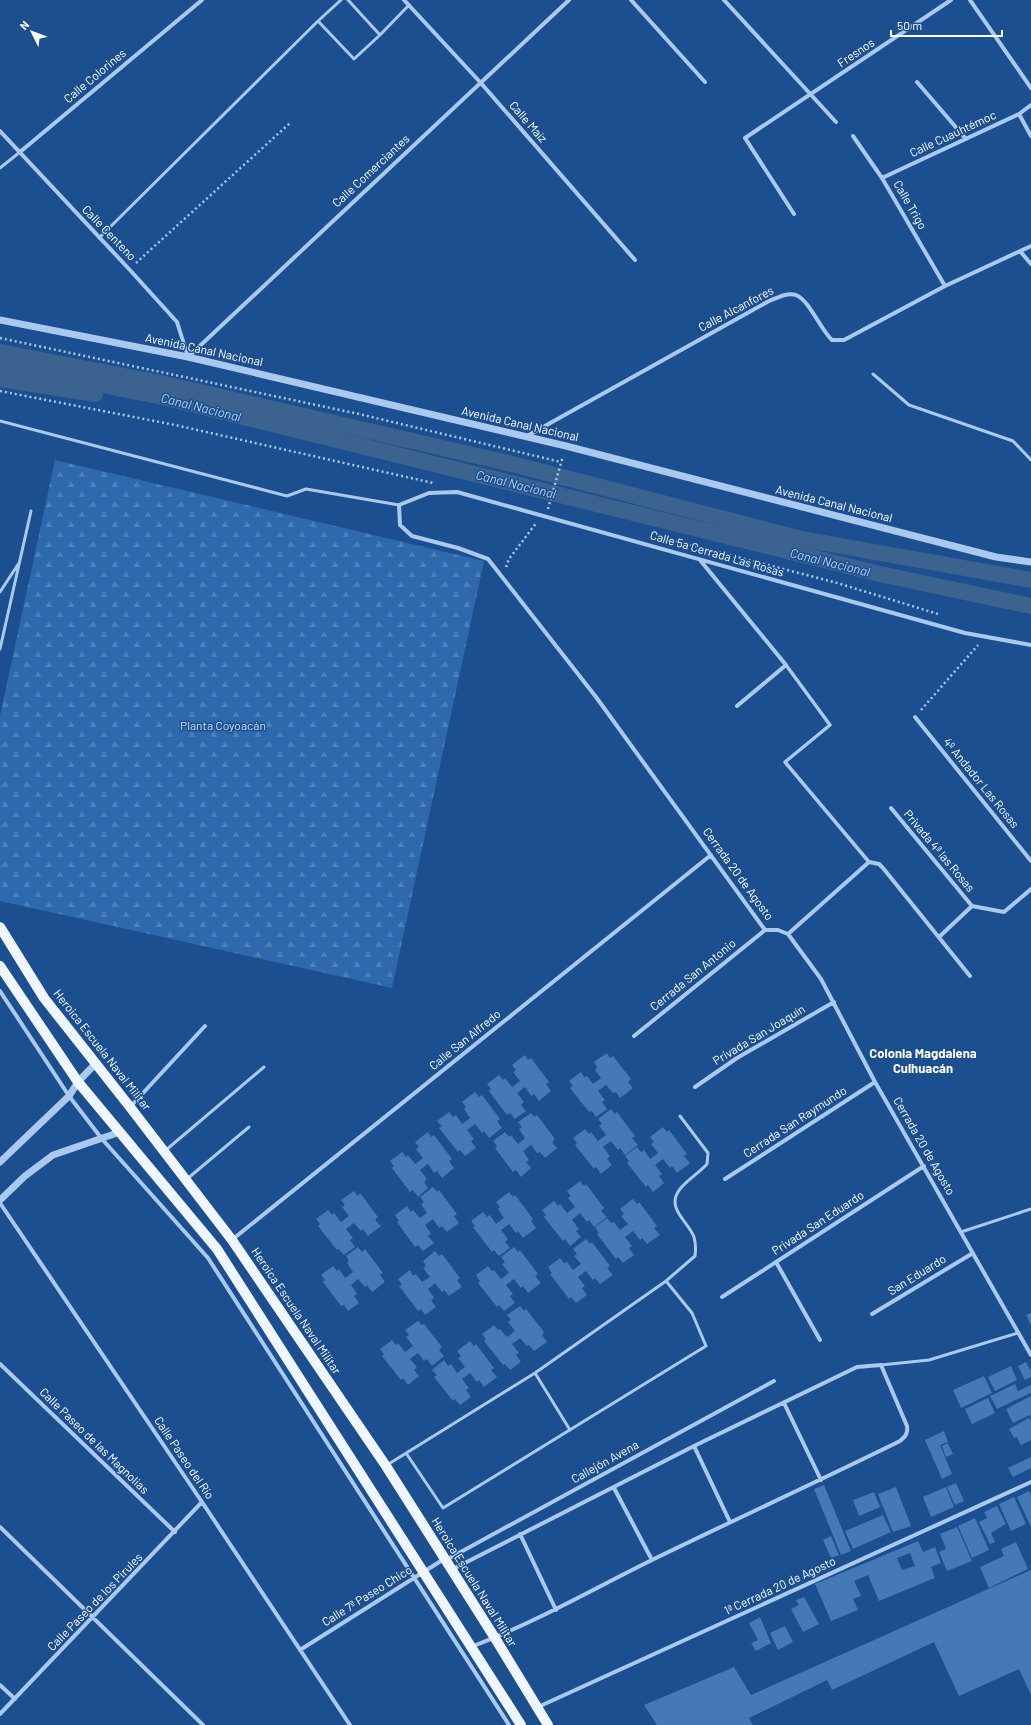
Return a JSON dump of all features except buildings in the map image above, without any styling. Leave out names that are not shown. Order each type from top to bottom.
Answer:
[{"type":"main road","name":"Heroica Escuela Naval Militar","points":[[0,927],[44,998],[187,1179],[232,1240],[386,1466],[495,1638],[536,1708],[548,1725]]},
{"type":"main road","points":[[0,966],[78,1082],[217,1249],[418,1576],[470,1647],[521,1725]]},
{"type":"street","name":"Calle Colorines","points":[[20,152],[202,0]]},
{"type":"street","name":"Calle Maíz","points":[[404,0],[480,82],[635,260]]},
{"type":"street","name":"Calle Comerciantes","points":[[188,356],[569,0]]},
{"type":"street","points":[[631,0],[705,82]]},
{"type":"street","points":[[724,0],[836,122]]},
{"type":"street","name":"Fresnos","points":[[794,214],[745,138],[951,0]]},
{"type":"street","points":[[970,0],[1031,88]]},
{"type":"street","points":[[917,82],[966,138]]},
{"type":"street","name":"Calle Cuauhtémoc","points":[[882,178],[1019,114],[1031,105]]},
{"type":"street","points":[[1019,114],[1031,136]]},
{"type":"street","name":"Calle Centeno","points":[[0,131],[99,238],[130,269],[177,322],[188,356]]},
{"type":"street","name":"Calle Trigo","points":[[853,136],[882,178],[945,286]]},
{"type":"street","name":"Calle Alcanfores","points":[[526,437],[762,305],[783,295],[795,294],[804,301],[825,334],[832,340],[844,340],[945,286],[1031,246]]},
{"type":"street","points":[[1020,251],[1031,264]]},
{"type":"street","name":"Avenida Canal Nacional","points":[[0,320],[188,356],[526,437],[996,557],[1031,562]]},
{"type":"street","name":"Calle 5a Cerrada Las Rosas","points":[[399,505],[429,493],[457,492],[965,633],[1031,645]]},
{"type":"street","name":"Cerrada 20 de Agosto","points":[[399,505],[400,525],[412,536],[458,548],[488,559],[596,697],[765,930],[778,930],[788,934],[821,979],[875,1082],[1031,1355]]},
{"type":"street","points":[[700,559],[786,665],[830,725],[785,762],[869,862],[879,864],[883,868],[970,976]]},
{"type":"street","points":[[737,706],[786,665]]},
{"type":"street","name":"4º Andador Las Rosas","points":[[915,717],[1031,861]]},
{"type":"street","name":"Privada 4ª las Rosas","points":[[891,808],[972,906]]},
{"type":"street","name":"Calle San Alfredo","points":[[232,1240],[711,855]]},
{"type":"street","points":[[788,934],[869,862]]},
{"type":"street","points":[[940,937],[972,906],[1004,912],[1031,889]]},
{"type":"street","name":"Cerrada San Antonio","points":[[634,1036],[765,930]]},
{"type":"street","points":[[0,990],[69,1096],[102,1139],[208,1258],[418,1576],[509,1725]]},
{"type":"street","name":"Privada San Joaquín","points":[[695,1087],[737,1058],[834,1002]]},
{"type":"street","points":[[130,1107],[205,1026]]},
{"type":"street","points":[[0,1162],[69,1096],[78,1082],[96,1063]]},
{"type":"street","name":"Cerrada San Raymundo","points":[[725,1179],[875,1082]]},
{"type":"street","points":[[0,1201],[25,1176],[53,1155],[120,1132]]},
{"type":"street","name":"Privada San Eduardo","points":[[722,1297],[924,1166]]},
{"type":"street","name":"Calle Paseo del Río","points":[[0,1201],[350,1725]]},
{"type":"street","name":"San Eduardo","points":[[872,1314],[973,1253]]},
{"type":"street","points":[[776,1262],[820,1340]]},
{"type":"street","name":"Calle Paseo de las Magnolias","points":[[0,1364],[175,1532]]},
{"type":"street","points":[[452,1570],[694,1446],[857,1367],[880,1365],[907,1426],[908,1432],[900,1441],[652,1560],[556,1610],[495,1638],[470,1647]]},
{"type":"street","name":"Callejón Avena","points":[[445,1560],[774,1381]]},
{"type":"street","points":[[784,1403],[821,1480]]},
{"type":"street","points":[[694,1446],[730,1522]]},
{"type":"street","name":"1ª Cerrada 20 de Agosto","points":[[536,1708],[1031,1482]]},
{"type":"street","points":[[614,1488],[652,1560]]},
{"type":"street","name":"Calle Paseo de los Pirules","points":[[0,1714],[202,1502]]},
{"type":"street","points":[[0,1527],[202,1725]]},
{"type":"street","points":[[520,1534],[556,1610]]},
{"type":"street","name":"Calle 7ª Paseo Chico","points":[[300,1650],[445,1560]]},
{"type":"street","points":[[0,1685],[15,1699]]},
{"type":"lane","points":[[99,238],[341,0]]},
{"type":"lane","points":[[348,0],[380,35]]},
{"type":"lane","points":[[318,21],[354,59],[409,5]]},
{"type":"lane","name":"Calle Colorines","points":[[0,168],[20,152]]},
{"type":"lane","points":[[873,374],[909,405],[1014,441],[1031,460]]},
{"type":"lane","points":[[0,421],[287,496],[306,489],[399,505]]},
{"type":"lane","points":[[0,649],[32,511]]},
{"type":"lane","points":[[0,592],[20,560]]},
{"type":"lane","points":[[164,1151],[264,1068]]},
{"type":"lane","points":[[386,1466],[535,1373],[666,1281],[695,1256],[696,1246],[694,1236],[679,1215],[675,1205],[675,1196],[681,1188],[707,1164],[708,1153],[680,1116]]},
{"type":"lane","points":[[187,1179],[249,1127]]},
{"type":"lane","points":[[961,1232],[1031,1209]]},
{"type":"lane","points":[[406,1453],[443,1508],[706,1346],[692,1314],[666,1281]]},
{"type":"lane","points":[[880,1365],[929,1360],[1018,1333]]},
{"type":"lane","points":[[535,1373],[570,1430]]},
{"type":"path","points":[[130,269],[290,124]]},
{"type":"path","points":[[0,338],[359,414],[561,462]]},
{"type":"path","points":[[550,502],[559,469]]},
{"type":"path","points":[[503,578],[509,559],[543,516]]},
{"type":"path","points":[[915,717],[985,636]]},
{"type":"green space","name":"Planta Coyoacán","points":[[55,460],[484,561],[392,988],[0,901],[0,716]]},
{"type":"waterway","name":"Canal Nacional","points":[[0,352],[161,383],[508,463],[802,539],[1031,580]]},
{"type":"waterway","name":"Canal Nacional","points":[[0,365],[163,397],[880,574],[1031,606]]},
{"type":"waterway","name":"Canal Nacional","points":[[0,379],[95,394]]},
{"type":"district","name":"Colonia Magdalena Culhuacán","points":[[923,1060]]}]
